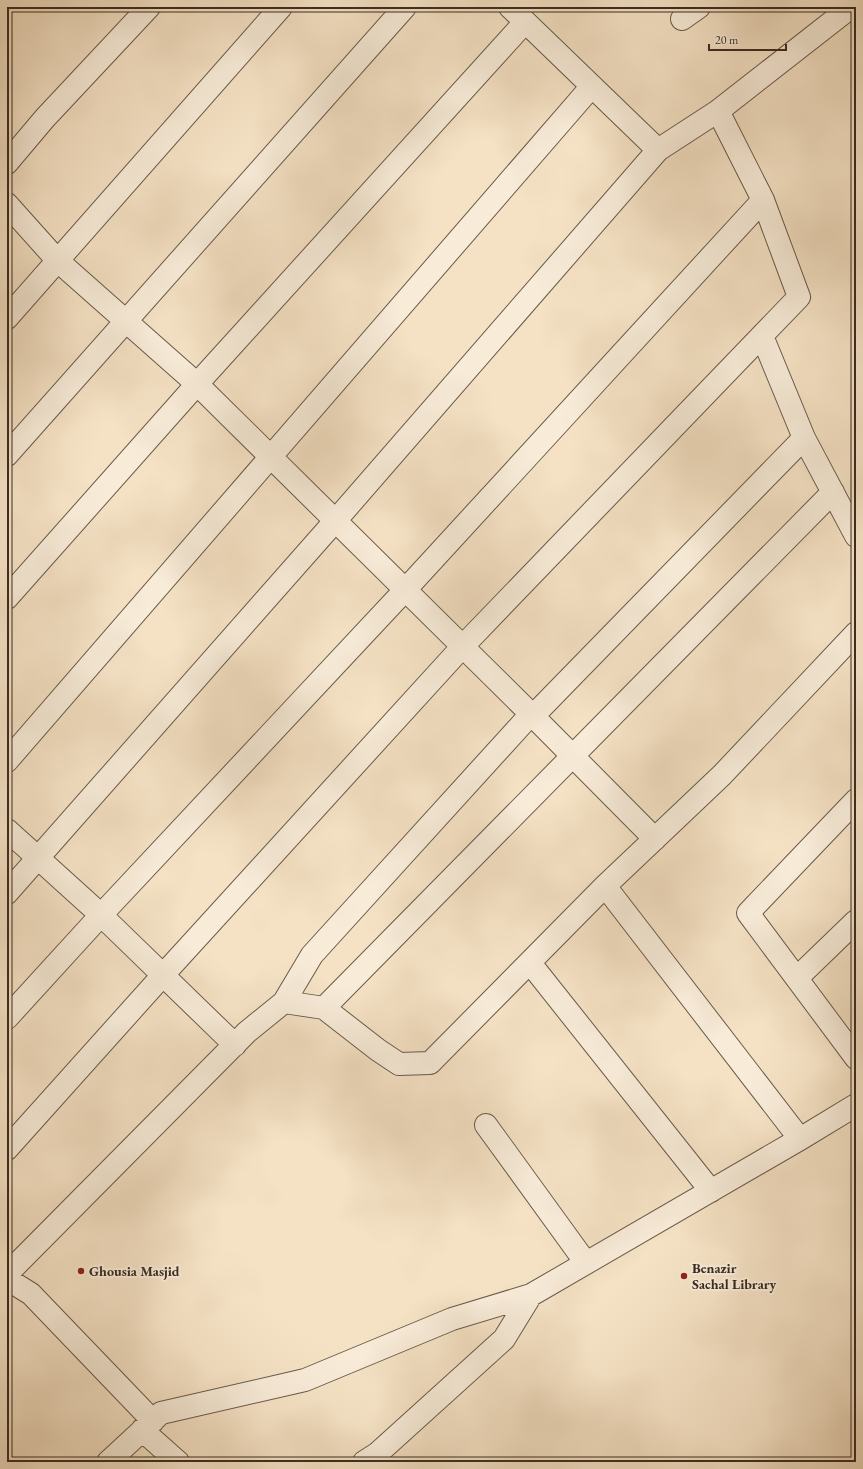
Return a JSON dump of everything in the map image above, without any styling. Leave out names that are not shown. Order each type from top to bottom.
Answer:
[{"type":"street","points":[[7,163],[45,118],[149,7]]},
{"type":"street","points":[[7,318],[281,7]]},
{"type":"street","points":[[7,455],[405,7]]},
{"type":"street","points":[[510,7],[658,150]]},
{"type":"street","points":[[7,893],[336,520],[658,150],[718,111],[851,7]]},
{"type":"street","points":[[7,598],[197,384],[525,22]]},
{"type":"street","points":[[7,761],[592,86]]},
{"type":"street","points":[[7,1149],[163,975],[463,646],[799,297],[763,200],[718,111]]},
{"type":"street","points":[[7,1018],[101,915],[406,589],[763,200]]},
{"type":"street","points":[[7,204],[58,261],[197,384],[406,589],[655,839]]},
{"type":"street","points":[[762,336],[804,438],[856,536]]},
{"type":"street","points":[[7,1274],[247,1032],[284,1002],[312,954],[532,715],[804,438]]},
{"type":"street","points":[[324,1008],[833,492]]},
{"type":"street","points":[[284,1002],[324,1008],[378,1050],[399,1064],[430,1063],[605,886],[722,775],[856,633]]},
{"type":"street","points":[[856,800],[748,913],[856,1058]]},
{"type":"street","points":[[7,830],[101,915],[235,1045]]},
{"type":"street","points":[[605,886],[800,1139]]},
{"type":"street","points":[[797,978],[852,931]]},
{"type":"street","points":[[530,962],[711,1191]]},
{"type":"street","points":[[108,1462],[161,1413],[305,1380],[452,1319],[531,1294],[711,1191],[856,1105]]},
{"type":"street","points":[[486,1125],[586,1263]]},
{"type":"street","points":[[7,1279],[30,1294],[148,1425],[178,1462]]},
{"type":"street","points":[[378,1459],[504,1339],[531,1294]]},
{"type":"place","name":"Ghousia Masjid","points":[[81,1271]]},
{"type":"place","name":"Benazir Sachal Library","points":[[684,1276]]}]
